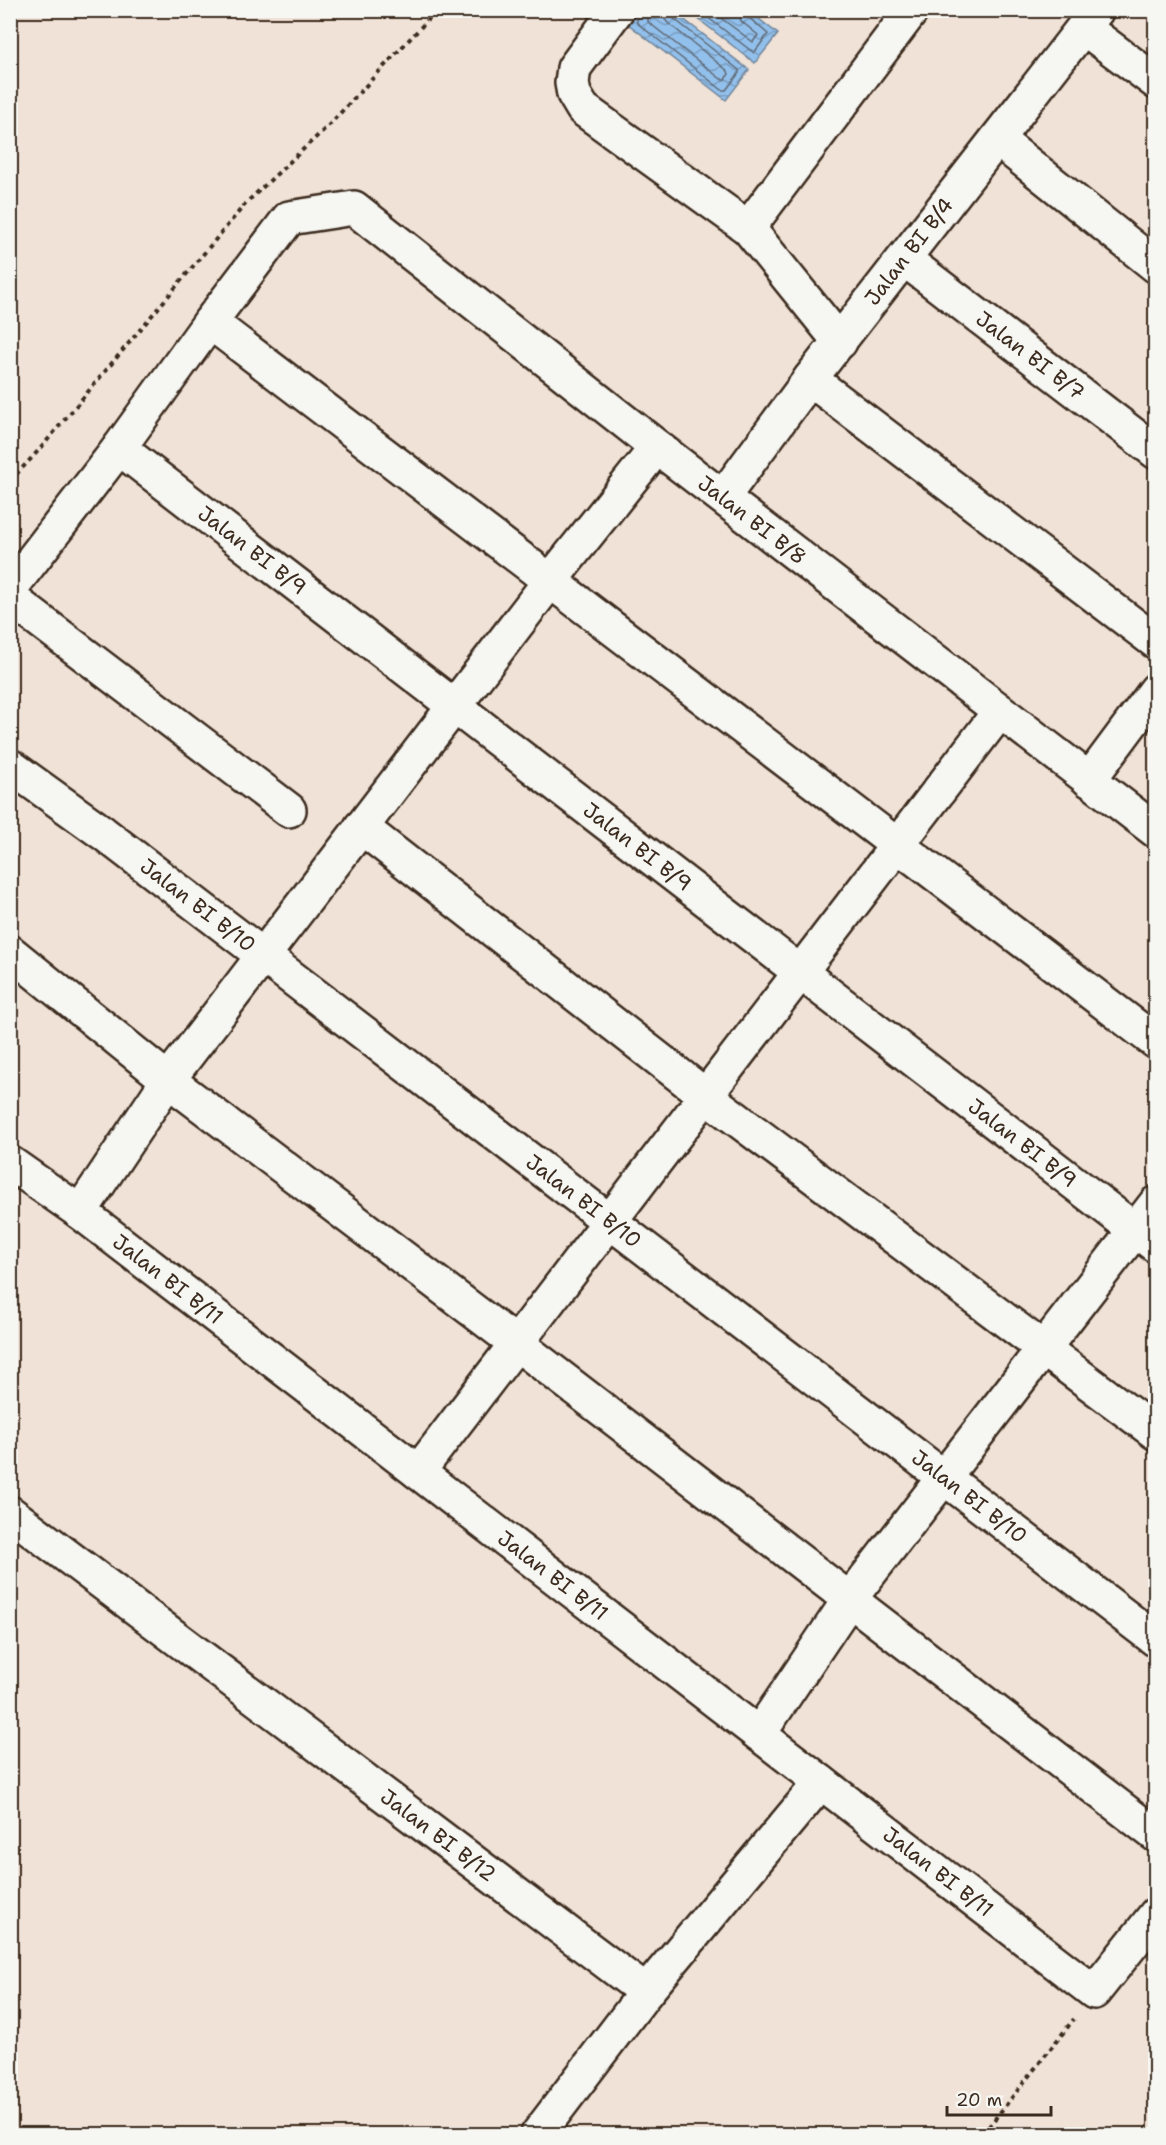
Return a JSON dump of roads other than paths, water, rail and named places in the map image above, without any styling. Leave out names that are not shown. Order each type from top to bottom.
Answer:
[{"type":"street","points":[[617,10],[574,68],[572,83],[574,94],[583,109],[748,228],[840,342]]},
{"type":"street","points":[[748,228],[912,10]]},
{"type":"street","points":[[1091,19],[1155,82]]},
{"type":"street","name":"Jalan BI B/4","points":[[723,498],[810,380],[1091,19]]},
{"type":"street","points":[[997,140],[1155,266]]},
{"type":"street","name":"Jalan BI B/8","points":[[210,322],[289,218],[354,208],[657,447],[1155,831]]},
{"type":"street","name":"Jalan BI B/7","points":[[904,259],[1155,452]]},
{"type":"street","points":[[10,589],[119,448],[210,322],[1155,1042]]},
{"type":"street","points":[[810,380],[1155,642]]},
{"type":"street","points":[[81,1212],[168,1080],[550,580],[657,447]]},
{"type":"street","name":"Jalan BI B/9","points":[[119,448],[1145,1238]]},
{"type":"street","points":[[10,598],[289,810]]},
{"type":"street","points":[[1089,780],[1155,690]]},
{"type":"street","points":[[418,1472],[1000,711]]},
{"type":"street","name":"Jalan BI B/10","points":[[10,766],[103,833],[1155,1640]]},
{"type":"street","points":[[361,827],[706,1096],[1155,1433]]},
{"type":"street","points":[[10,952],[168,1080],[516,1343],[1155,1835]]},
{"type":"street","name":"Jalan BI B/11","points":[[10,1163],[81,1212],[1094,1992],[1155,1914]]},
{"type":"street","points":[[759,1734],[849,1600],[943,1477],[1043,1349],[1145,1238],[1155,1203]]},
{"type":"street","name":"Jalan BI B/12","points":[[10,1513],[646,1992]]},
{"type":"street","points":[[538,2134],[646,1992],[821,1782]]},
{"type":"water","points":[[636,11],[673,11],[749,70],[726,100],[627,23]]},
{"type":"water","points":[[688,11],[749,11],[778,34],[755,63]]}]
